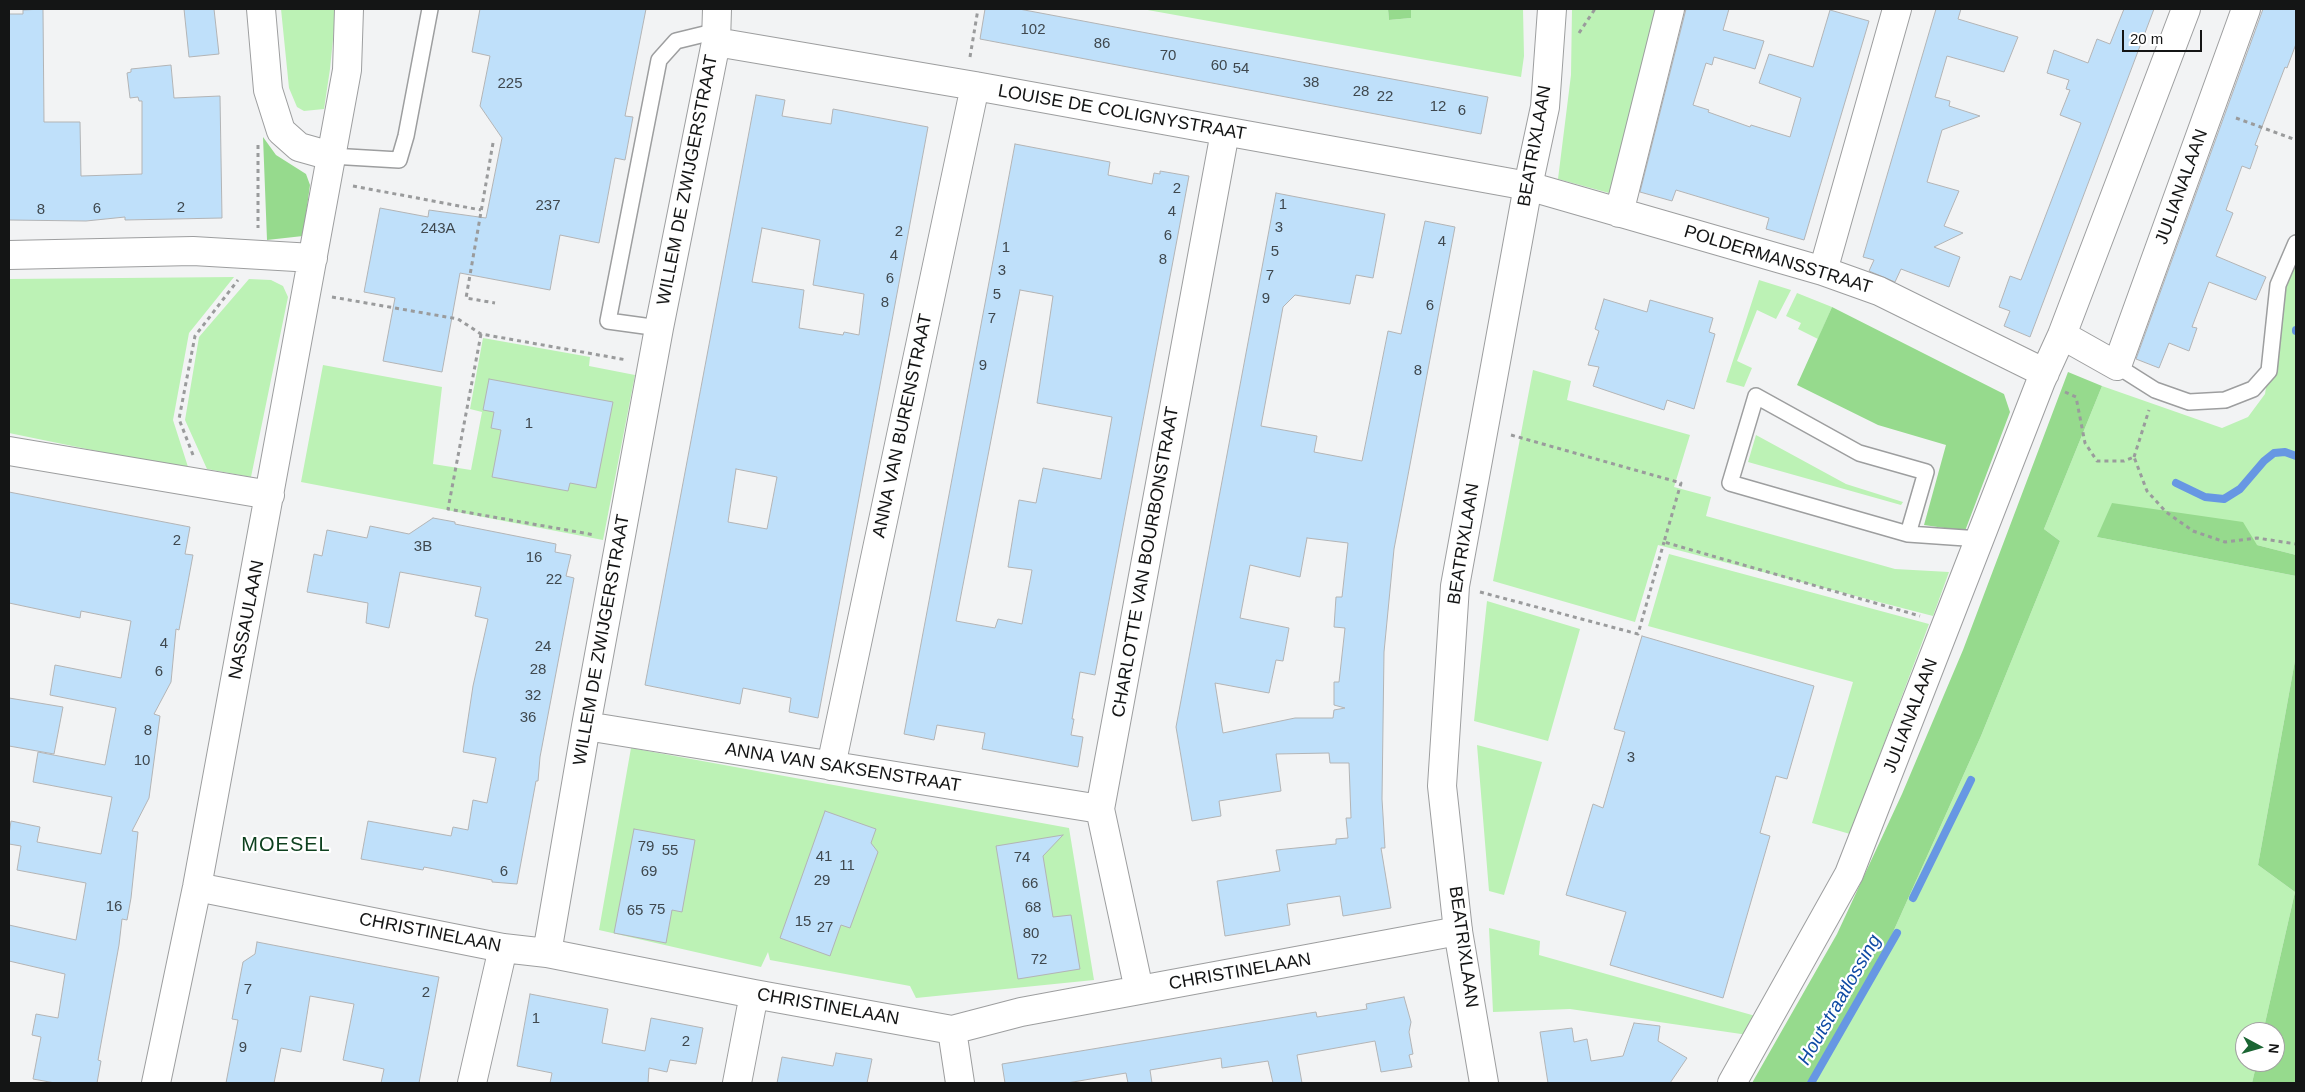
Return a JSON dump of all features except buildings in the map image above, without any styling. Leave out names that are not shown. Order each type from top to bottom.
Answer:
[{"type":"street","points":[[261,9],[268,90],[281,131],[329,169]]},
{"type":"street","name":"NASSAULAAN","points":[[156,1083],[196,887],[270,495],[347,70],[349,9]]},
{"type":"street","name":"BEATRIXLAAN","points":[[1484,1083],[1458,931],[1442,786],[1455,586],[1528,186],[1545,107],[1552,9]]},
{"type":"street","points":[[1619,213],[1670,9]]},
{"type":"street","points":[[1823,271],[1897,9]]},
{"type":"street","name":"JULIANALAAN","points":[[1732,1083],[1849,874],[2043,377],[2062,335],[2186,9]]},
{"type":"street","name":"JULIANALAAN","points":[[2117,366],[2246,9]]},
{"type":"street","name":"LOUISE DE COLIGNYSTRAAT","points":[[717,27],[975,86],[1528,186]]},
{"type":"street","name":"WILLEM DE ZWIJGERSTRAAT","points":[[548,952],[586,726],[652,365],[717,27]]},
{"type":"street","name":"ANNA VAN BURENSTRAAT","points":[[830,766],[975,86]]},
{"type":"street","name":"CHARLOTTE VAN BOURBONSTRAAT","points":[[1139,990],[1100,809],[1225,132]]},
{"type":"street","name":"POLDERMANSSTRAAT","points":[[1528,186],[1823,271],[1879,290],[2043,377]]},
{"type":"street","points":[[9,254],[193,251],[313,258]]},
{"type":"street","points":[[2062,335],[2117,366]]},
{"type":"street","points":[[9,451],[270,495]]},
{"type":"street","name":"ANNA VAN SAKSENSTRAAT","points":[[586,726],[1100,809]]},
{"type":"street","name":"CHRISTINELAAN","points":[[196,887],[503,948],[548,952],[754,994],[952,1030],[1021,1012],[1458,931]]},
{"type":"street","points":[[472,1083],[503,948]]},
{"type":"street","points":[[737,1083],[754,994]]},
{"type":"street","points":[[952,1030],[960,1083]]},
{"type":"lane","points":[[329,169],[399,160],[406,136],[430,9]]},
{"type":"lane","name":"WILLEM DE ZWIJGERSTRAAT","points":[[659,328],[608,321],[659,60],[676,40],[717,27]]},
{"type":"lane","points":[[2117,366],[2155,390],[2190,402],[2225,400],[2253,389],[2269,371],[2278,285],[2296,243]]},
{"type":"lane","points":[[1908,534],[1926,472],[1859,454],[1756,396],[1730,482],[1908,534],[1980,539]]},
{"type":"path","points":[[975,86],[968,71],[978,9]]},
{"type":"path","points":[[2210,109],[2296,140]]},
{"type":"path","points":[[204,484],[179,419],[195,336],[258,255],[258,142]]},
{"type":"path","points":[[493,142],[466,298],[496,303]]},
{"type":"path","points":[[329,169],[481,210]]},
{"type":"path","points":[[306,292],[458,319],[481,334],[652,365]]},
{"type":"path","points":[[481,334],[448,509],[620,540]]},
{"type":"path","points":[[2043,377],[2076,397],[2085,443],[2097,460],[2124,461],[2134,457]]},
{"type":"path","points":[[2155,390],[2134,457],[2147,491],[2166,512],[2193,532],[2225,542],[2257,538],[2296,544]]},
{"type":"path","points":[[1455,586],[1638,634],[1681,483],[1484,428]]},
{"type":"path","points":[[1664,542],[1947,624]]},
{"type":"green space","points":[[281,9],[336,9],[324,109],[304,111],[297,107],[289,88]]},
{"type":"green space","points":[[1142,9],[1388,9],[1389,20],[1411,18],[1411,9],[1523,9],[1524,56],[1521,77]]},
{"type":"green space","points":[[1388,9],[1411,9],[1411,18],[1389,20]]},
{"type":"green space","points":[[1572,9],[1657,9],[1609,193],[1558,179],[1571,75]]},
{"type":"green space","points":[[263,137],[276,155],[306,174],[310,185],[303,236],[267,240]]},
{"type":"green space","points":[[2296,254],[2296,555],[2257,545],[2097,537],[2296,576],[2296,655],[2258,865],[2295,892],[2265,1022],[2235,1022],[2235,1072],[2255,1072],[2252,1083],[1814,1083],[1885,950],[1981,736],[2060,541],[2044,529],[2102,386],[2222,428],[2248,417],[2265,394],[2281,287]]},
{"type":"green space","points":[[234,277],[189,333],[173,420],[189,470],[9,433],[9,279]]},
{"type":"green space","points":[[249,279],[271,280],[283,286],[288,297],[251,477],[207,469],[185,420],[199,337]]},
{"type":"green space","points":[[1759,280],[1791,290],[1776,319],[1757,310],[1737,361],[1752,368],[1744,387],[1726,382]]},
{"type":"green space","points":[[1797,293],[1832,307],[1818,339],[1798,329],[1801,323],[1786,316]]},
{"type":"green space","points":[[1832,307],[2004,394],[2010,412],[1965,531],[1924,525],[1946,445],[1878,425],[1797,385]]},
{"type":"green space","points":[[483,338],[590,357],[589,366],[635,375],[603,540],[301,482],[323,365],[442,387],[433,464],[471,470],[482,412],[470,409]]},
{"type":"green space","points":[[1533,370],[1571,381],[1567,400],[1690,435],[1674,487],[1711,497],[1706,516],[1895,569],[1949,572],[1933,616],[1658,545],[1635,622],[1493,581]]},
{"type":"green space","points":[[2068,372],[2102,386],[2044,529],[2060,541],[1981,736],[1885,950],[1814,1083],[1752,1083],[1837,934],[1902,794],[1963,650]]},
{"type":"green space","points":[[1756,435],[1846,484],[1903,502],[1901,505],[1748,462]]},
{"type":"green space","points":[[2112,503],[2243,522],[2257,545],[2296,555],[2296,576],[2097,537]]},
{"type":"green space","points":[[1669,554],[1929,624],[1850,834],[1812,823],[1853,682],[1648,626]]},
{"type":"green space","points":[[1487,601],[1580,629],[1548,741],[1474,721]]},
{"type":"green space","points":[[2296,655],[2296,1083],[2252,1083],[2255,1072],[2285,1072],[2285,1022],[2265,1022],[2295,892],[2258,865]]},
{"type":"green space","points":[[1477,745],[1542,762],[1504,895],[1489,891]]},
{"type":"green space","points":[[631,748],[1069,828],[1094,980],[916,998],[910,986],[770,960],[768,952],[761,967],[599,930]]},
{"type":"green space","points":[[1489,928],[1540,941],[1539,955],[1759,1017],[1748,1035],[1570,1009],[1493,1012]]},
{"type":"waterway","name":"Houtstraatlossing","points":[[2176,483],[2205,497],[2224,499],[2240,489],[2264,461],[2274,453],[2285,452],[2296,456]]},
{"type":"waterway","name":"Houtstraatlossing","points":[[1913,898],[1971,780]]},
{"type":"waterway","name":"Houtstraatlossing","points":[[1811,1083],[1897,933]]},
{"type":"district","name":"MOESEL","points":[[286,845]]}]
